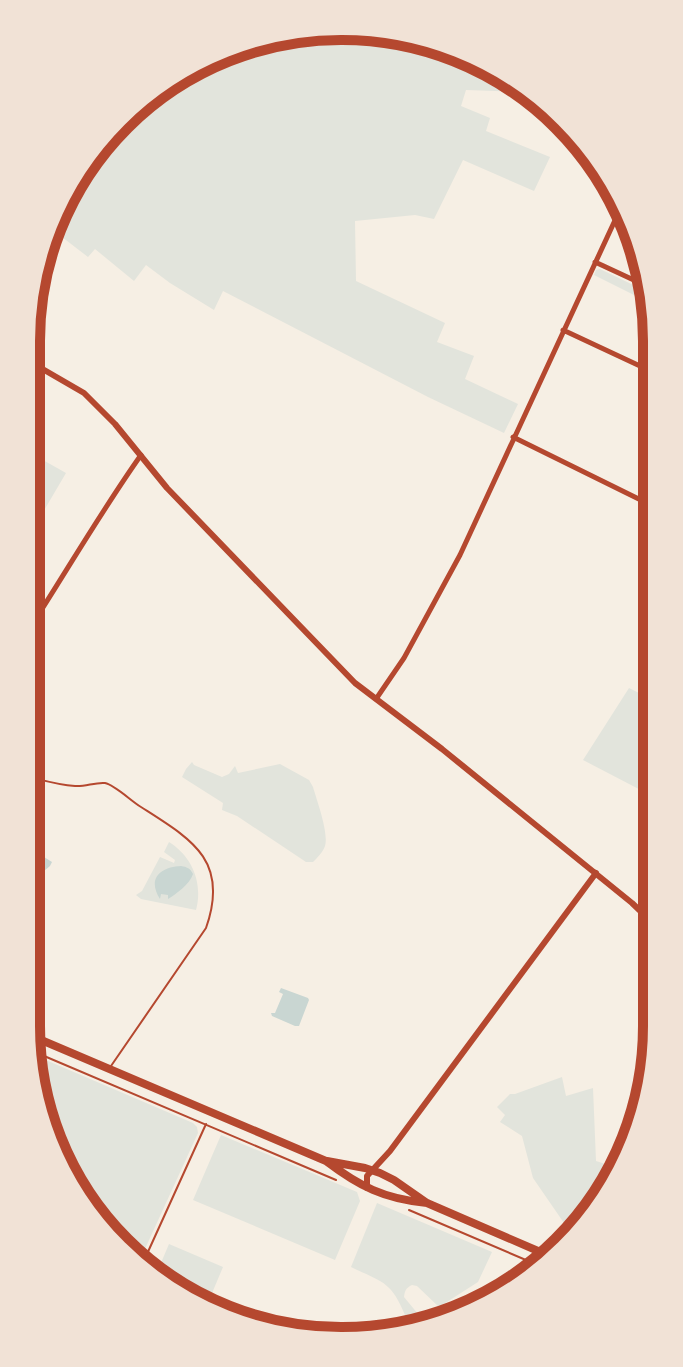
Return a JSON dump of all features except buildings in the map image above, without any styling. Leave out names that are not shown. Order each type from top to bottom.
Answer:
[{"type":"main road","points":[[41,1040],[326,1161],[358,1184],[381,1194],[427,1203]]},
{"type":"main road","points":[[326,1161],[373,1170],[427,1203],[540,1252]]},
{"type":"street","points":[[376,699],[404,658],[460,555],[616,217]]},
{"type":"street","points":[[595,262],[637,281]]},
{"type":"street","points":[[563,330],[643,367]]},
{"type":"street","points":[[40,368],[84,393],[115,424],[167,488],[355,683],[442,749],[643,914]]},
{"type":"street","points":[[513,437],[643,501]]},
{"type":"street","points":[[40,611],[127,472],[141,455]]},
{"type":"street","points":[[367,1188],[367,1176],[390,1151],[596,873]]},
{"type":"street","points":[[381,1194],[387,1187],[387,1177]]},
{"type":"lane","points":[[40,779],[66,785],[101,783],[113,786],[186,837],[205,857],[213,884],[212,910],[201,936],[109,1069]]},
{"type":"path","points":[[42,1055],[206,1124],[147,1255]]},
{"type":"shaded area","points":[[351,40],[427,52],[457,63],[510,92],[466,90],[461,106],[490,118],[486,131],[550,157],[534,191],[463,160],[434,219],[415,215],[355,221],[356,281],[445,323],[437,342],[474,356],[465,379],[518,404],[504,433],[223,291],[214,310],[146,265],[134,281],[95,249],[88,257],[62,237],[57,242],[80,191],[102,158],[128,128],[158,102],[208,71],[263,50],[283,46]]},
{"type":"shaded area","points":[[600,269],[638,287],[639,298],[594,275]]},
{"type":"shaded area","points":[[40,458],[66,473],[40,517]]},
{"type":"shaded area","points":[[629,688],[643,695],[643,791],[583,760]]},
{"type":"shaded area","points":[[192,762],[222,777],[235,766],[238,773],[280,764],[309,780],[325,833],[325,846],[321,853],[313,862],[306,862],[237,816],[222,810],[223,803],[182,777]]},
{"type":"shaded area","points":[[169,842],[184,855],[194,872],[198,891],[196,910],[141,899],[136,895],[142,891],[160,857],[174,863],[175,860],[164,852]]},
{"type":"shaded area","points":[[44,857],[52,862],[40,874],[40,859]]},
{"type":"shaded area","points":[[181,866],[191,870],[191,878],[171,897],[168,899],[168,895],[161,894],[160,899],[155,886],[158,875]]},
{"type":"shaded area","points":[[281,988],[309,1000],[299,1026],[272,1016],[283,994],[279,992]]},
{"type":"shaded area","points":[[42,1059],[193,1123],[198,1133],[143,1252],[102,1209],[71,1159],[50,1104]]},
{"type":"shaded area","points":[[562,1077],[566,1096],[593,1088],[596,1161],[609,1165],[581,1209],[564,1229],[564,1223],[533,1178],[522,1136],[500,1122],[505,1115],[497,1107],[510,1094]]},
{"type":"shaded area","points":[[221,1135],[357,1192],[360,1201],[335,1260],[193,1200]]},
{"type":"shaded area","points":[[377,1203],[492,1252],[478,1282],[439,1307],[417,1286],[408,1287],[404,1297],[418,1314],[417,1318],[401,1321],[405,1315],[390,1289],[351,1267]]},
{"type":"shaded area","points":[[169,1244],[223,1267],[210,1297],[160,1266]]}]
